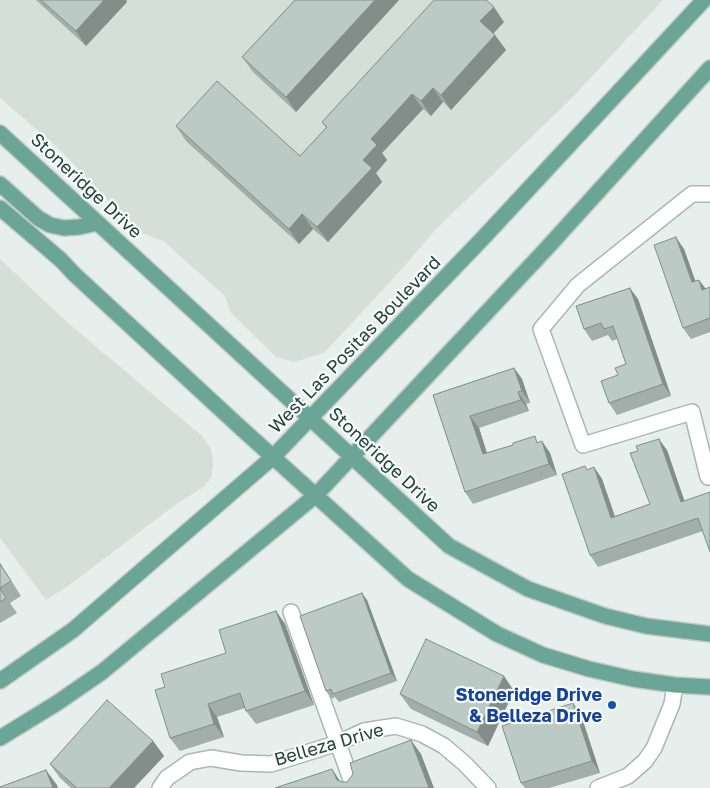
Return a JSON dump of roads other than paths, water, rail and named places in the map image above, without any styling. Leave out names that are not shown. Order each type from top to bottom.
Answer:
[{"type":"main road","name":"West Las Positas Boulevard","points":[[0,681],[73,630],[273,457],[484,238],[704,0]]},
{"type":"main road","points":[[0,738],[57,703],[102,672],[316,495],[541,255],[710,68]]},
{"type":"main road","name":"Stoneridge Drive","points":[[0,133],[449,546],[528,589],[605,616],[646,626],[710,634]]},
{"type":"main road","points":[[0,184],[38,218],[50,225],[64,228],[98,223]]},
{"type":"main road","points":[[0,208],[61,260],[273,457],[408,579],[497,634],[543,654],[633,679],[674,685],[710,687]]},
{"type":"street","points":[[710,194],[692,194],[578,285],[541,329],[583,445],[692,412],[708,477],[710,476]]},
{"type":"street","points":[[291,612],[354,788]]},
{"type":"street","points":[[598,788],[628,776],[646,761],[654,748],[672,704],[674,685]]},
{"type":"street","name":"Belleza Drive","points":[[160,788],[167,778],[190,762],[211,758],[241,763],[271,764],[338,743],[364,732],[396,726],[422,734],[444,746],[488,788]]},
{"type":"place","name":"Stoneridge Drive & Belleza Drive","points":[[612,705]]}]
